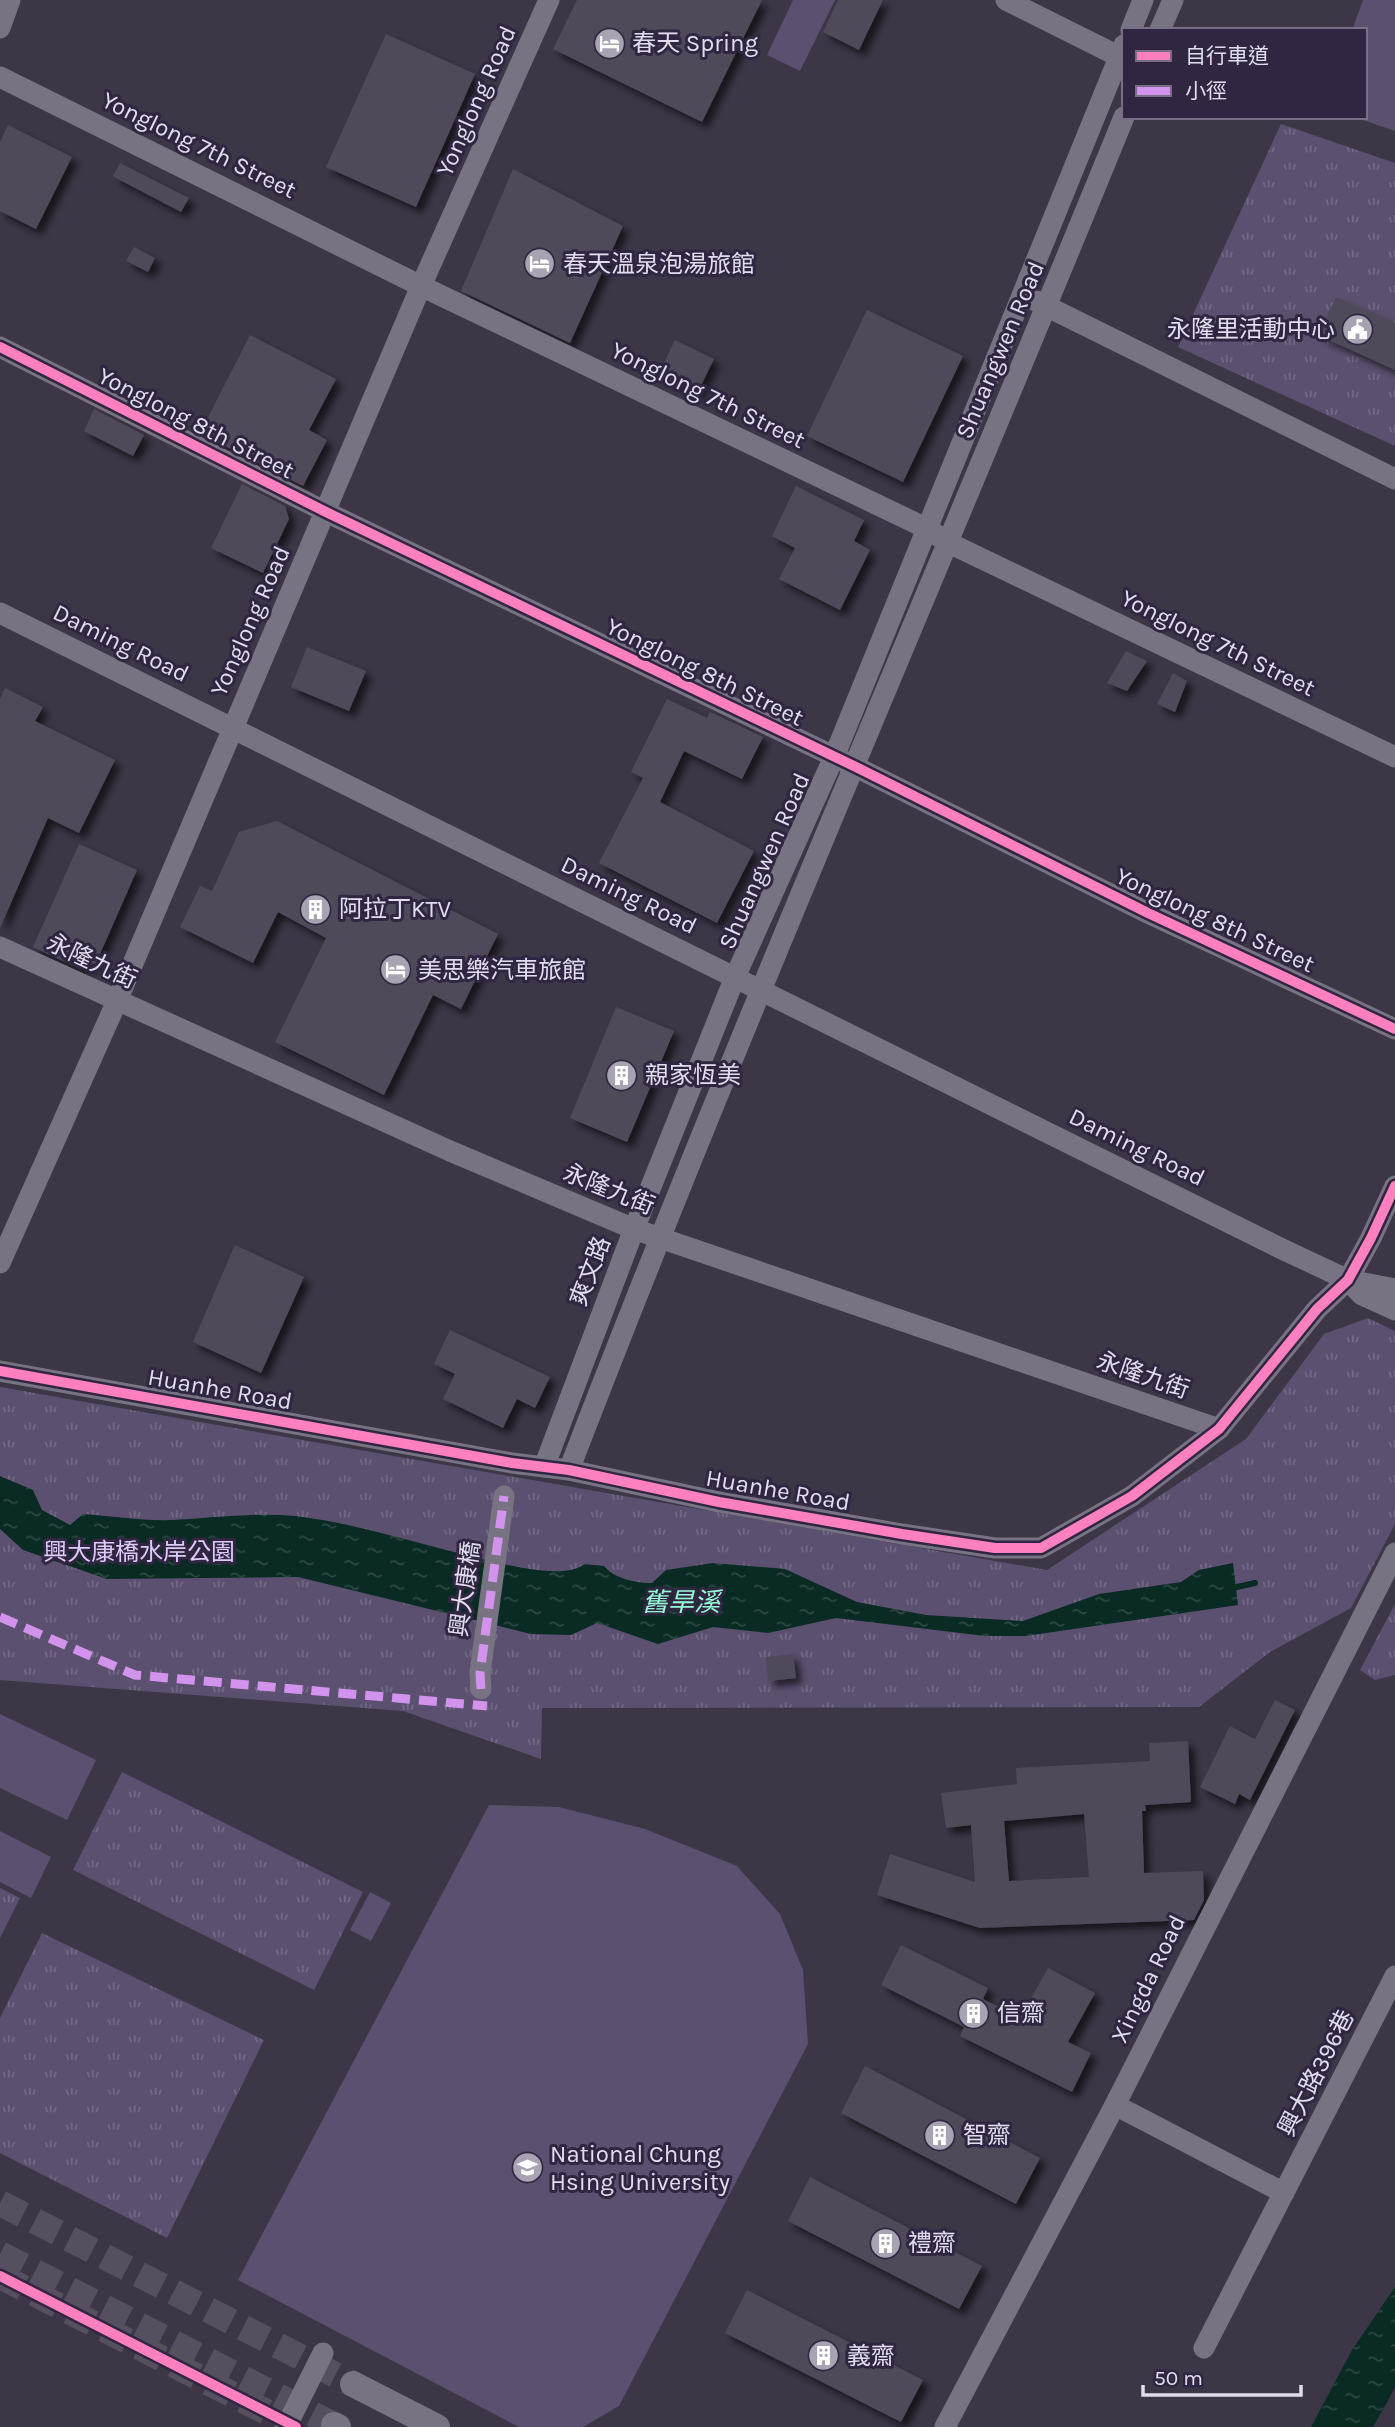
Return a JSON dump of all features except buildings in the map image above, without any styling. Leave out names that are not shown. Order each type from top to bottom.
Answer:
[{"type":"main road","points":[[406,2427],[350,2391],[437,2427]]},
{"type":"street","points":[[0,28],[10,0]]},
{"type":"street","name":"Yonglong Road","points":[[0,1263],[6,1232],[117,1001],[421,286],[549,0]]},
{"type":"street","points":[[1006,0],[1122,53]]},
{"type":"street","points":[[1131,28],[1143,0]]},
{"type":"street","points":[[1161,28],[1173,0]]},
{"type":"street","name":"Shuangwen Road","points":[[736,977],[834,757],[1021,294],[1122,53]]},
{"type":"street","name":"Yonglong 7th Street","points":[[0,77],[421,286],[1395,757]]},
{"type":"street","name":"Shuangwen Road","points":[[759,989],[856,767],[1123,119]]},
{"type":"street","points":[[1021,294],[1395,478]]},
{"type":"street","name":"Yonglong 8th Street","points":[[0,347],[326,512],[856,767],[1148,913],[1395,1029]]},
{"type":"street","name":"Daming Road","points":[[0,613],[1348,1280],[1395,1289]]},
{"type":"street","name":"永隆九街","points":[[0,947],[450,1152],[634,1229],[1219,1429]]},
{"type":"street","name":"爽文路","points":[[544,1467],[634,1229],[736,977]]},
{"type":"street","points":[[569,1470],[759,989]]},
{"type":"street","name":"Huanhe Road","points":[[0,1371],[569,1470],[719,1502],[902,1534],[995,1548],[1041,1548],[1132,1496],[1219,1429],[1317,1309],[1348,1280],[1395,1186]]},
{"type":"street","name":"Daming Road","points":[[1348,1280],[1362,1295],[1395,1310]]},
{"type":"street","name":"興大康橋","points":[[481,1689],[480,1673],[504,1496]]},
{"type":"street","name":"Xingda Road","points":[[945,2427],[1115,2105],[1395,1553]]},
{"type":"street","name":"興大路396巷","points":[[1204,2348],[1395,1976]]},
{"type":"street","points":[[1115,2105],[1284,2193]]},
{"type":"street","points":[[286,2427],[323,2353]]},
{"type":"green space","points":[[793,0],[835,0],[800,71],[767,55]]},
{"type":"green space","points":[[1363,0],[1395,0],[1395,131],[1360,119],[1367,119],[1367,28],[1353,28]]},
{"type":"green space","points":[[1281,124],[1395,163],[1395,446],[1178,347]]},
{"type":"green space","name":"興大康橋水岸公園","points":[[1368,1318],[1395,1331],[1395,1524],[1351,1608],[1270,1652],[1199,1707],[542,1708],[541,1759],[403,1711],[0,1680],[0,1387],[1047,1570],[1246,1439],[1324,1334]]},
{"type":"green space","points":[[1395,1604],[1395,1675],[1375,1680],[1360,1670]]},
{"type":"green space","points":[[0,1714],[96,1760],[67,1820],[0,1788]]},
{"type":"green space","points":[[122,1772],[363,1892],[314,1990],[73,1870]]},
{"type":"green space","points":[[489,1805],[559,1807],[645,1829],[737,1866],[780,1914],[803,1970],[808,2044],[619,2406],[583,2427],[519,2427],[238,2280]]},
{"type":"green space","points":[[0,1831],[51,1857],[31,1898],[0,1882]]},
{"type":"green space","points":[[0,1888],[20,1898],[0,1938]]},
{"type":"green space","points":[[370,1892],[391,1903],[371,1941],[350,1930]]},
{"type":"green space","points":[[42,1933],[264,2040],[167,2238],[0,2153],[0,2018]]},
{"type":"water","name":"舊旱溪","points":[[0,1476],[33,1490],[42,1510],[70,1525],[83,1514],[162,1520],[249,1515],[295,1516],[354,1526],[519,1567],[558,1571],[584,1564],[604,1566],[620,1577],[639,1582],[652,1583],[666,1570],[713,1563],[785,1569],[857,1602],[926,1615],[1023,1621],[1099,1594],[1181,1582],[1199,1570],[1233,1563],[1238,1605],[1026,1636],[985,1636],[836,1618],[768,1633],[713,1627],[658,1644],[597,1623],[571,1635],[531,1634],[298,1577],[107,1579],[23,1550],[0,1529]]},
{"type":"water","points":[[1395,2287],[1395,2388],[1373,2427],[1311,2427],[1352,2350]]},
{"type":"waterway","name":"舊旱溪","points":[[1228,1589],[1255,1583]]},
{"type":"tunnel","points":[[0,2203],[353,2384]]},
{"type":"tunnel","points":[[0,2254],[334,2425]]},
{"type":"tunnel","points":[[0,2276],[296,2427]]},
{"type":"marked path","points":[[481,1689],[480,1673],[504,1496]]},
{"type":"marked path","points":[[0,1617],[135,1675],[487,1706]]},
{"type":"cycle path","points":[[0,347],[326,512],[856,767],[1148,913],[1395,1029]]},
{"type":"cycle path","points":[[0,1371],[512,1463],[569,1470],[719,1502],[902,1534],[995,1548],[1041,1548],[1132,1496],[1219,1429],[1317,1309],[1348,1280],[1395,1186]]},
{"type":"cycle path","points":[[0,2276],[296,2427]]},
{"type":"place","name":"春天 Spring","points":[[609,43]]},
{"type":"place","name":"春天溫泉泡湯旅館","points":[[540,264]]},
{"type":"place","name":"永隆里活動中心","points":[[1358,329]]},
{"type":"place","name":"阿拉丁KTV","points":[[316,909]]},
{"type":"place","name":"美思樂汽車旅館","points":[[395,970]]},
{"type":"place","name":"親家恆美","points":[[622,1075]]},
{"type":"place","name":"信齋","points":[[974,2013]]},
{"type":"place","name":"智齋","points":[[940,2135]]},
{"type":"place","name":"National Chung Hsing University","points":[[527,2168]]},
{"type":"place","name":"禮齋","points":[[885,2243]]},
{"type":"place","name":"義齋","points":[[824,2356]]}]
